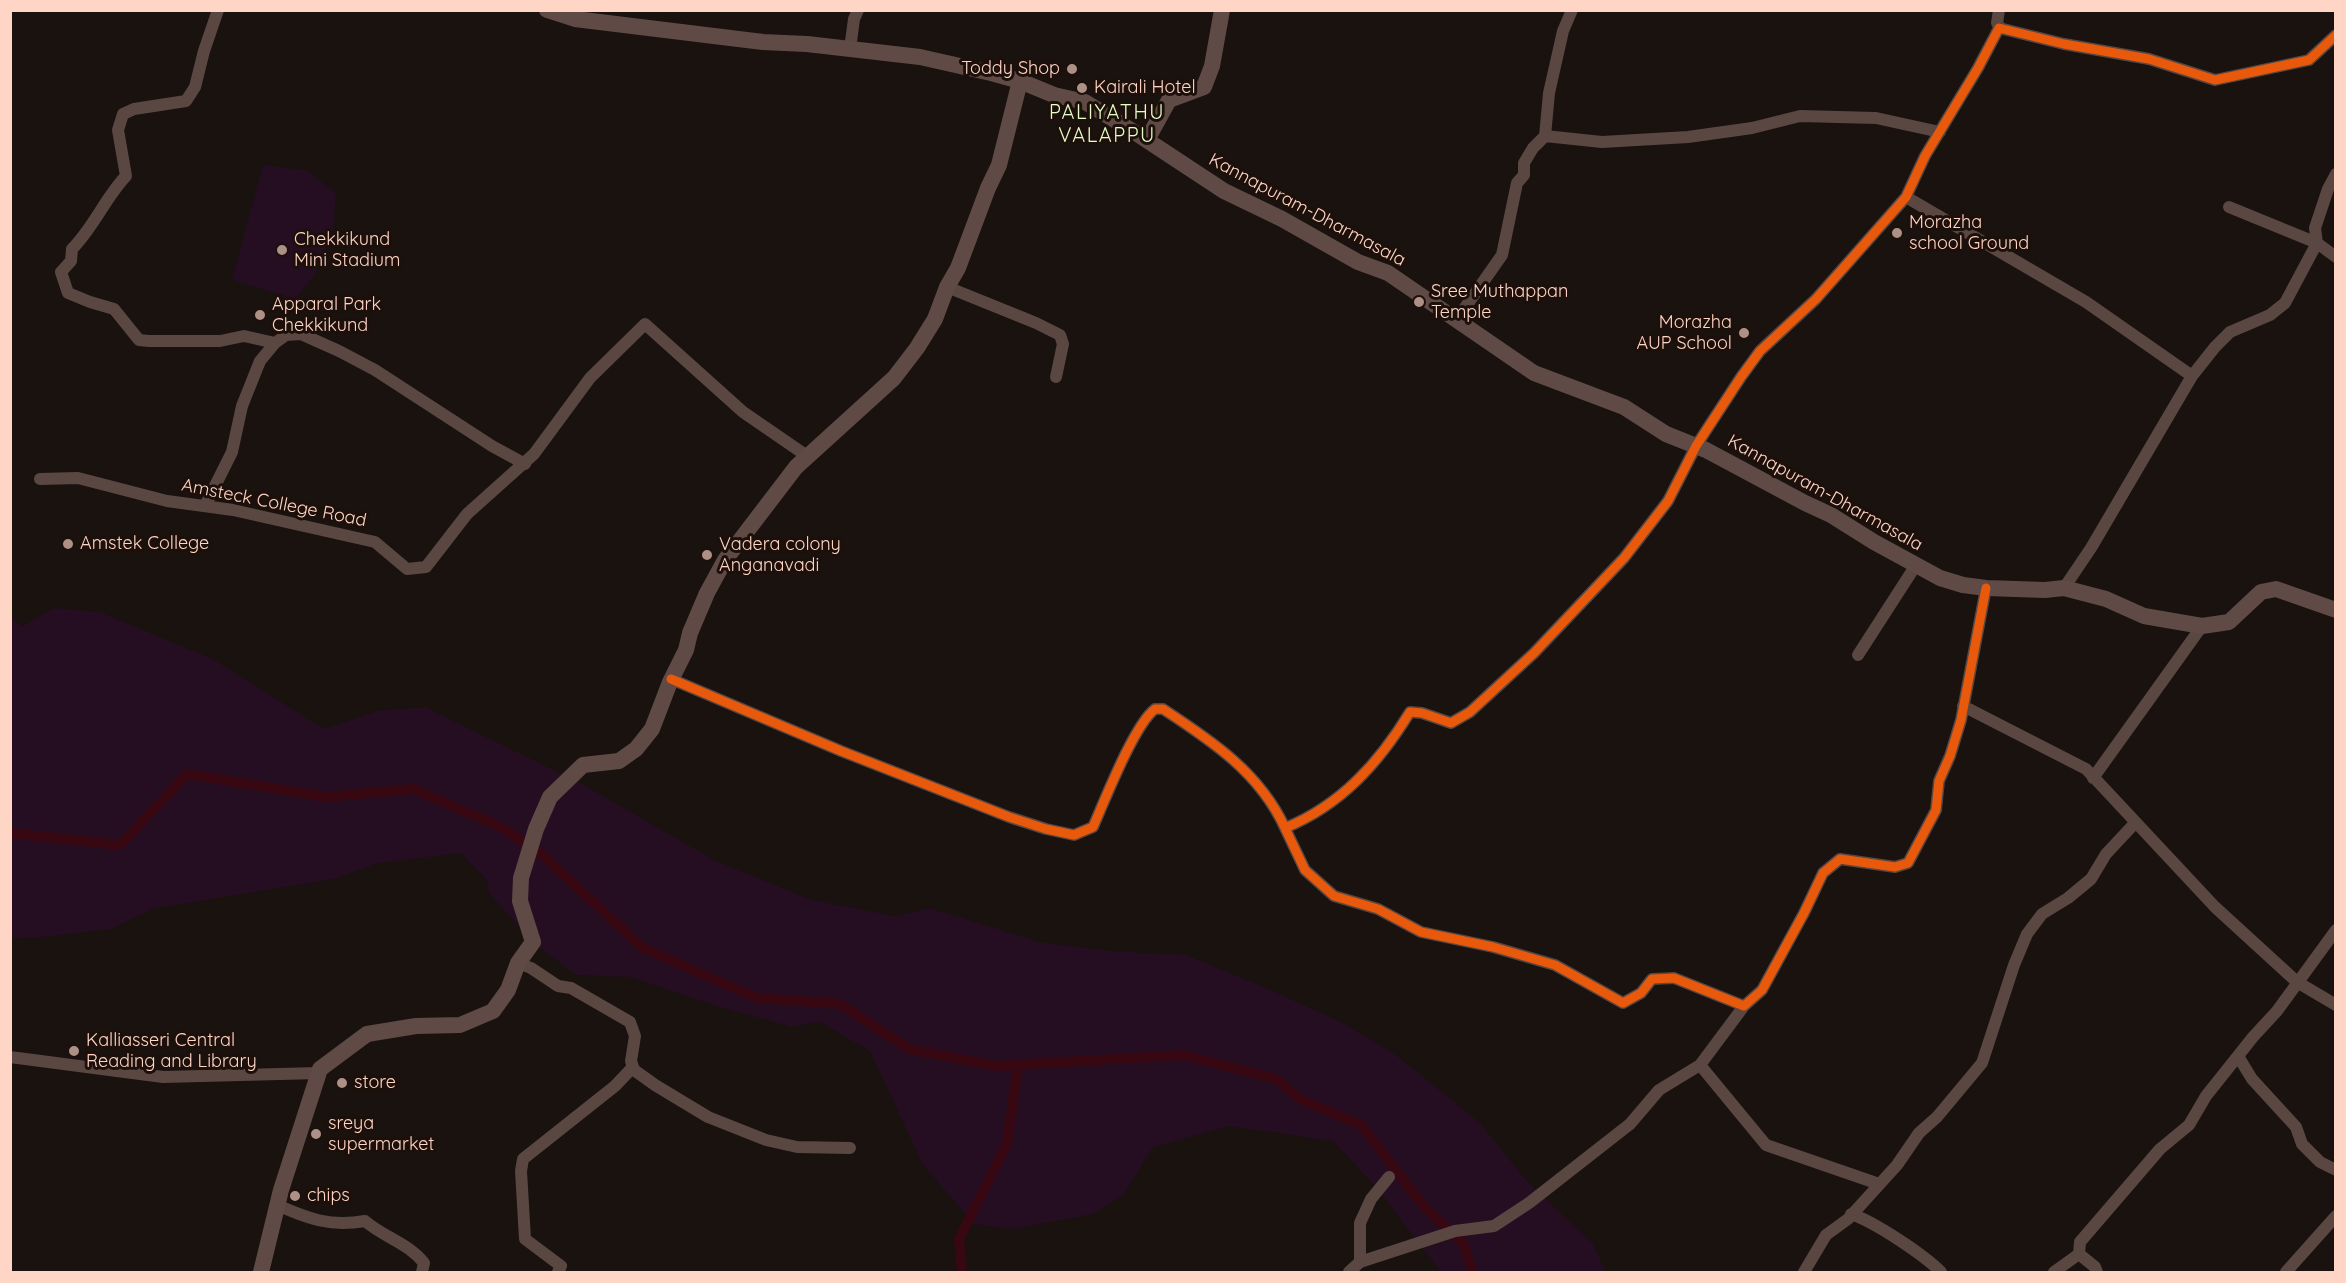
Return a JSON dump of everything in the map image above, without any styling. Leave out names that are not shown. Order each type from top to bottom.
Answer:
[{"type":"main road","name":"Kannapuram-Dharmasala","points":[[547,10],[575,19],[763,42],[920,57],[1020,81],[1054,95],[1085,102],[1224,191],[1282,219],[1358,262],[1388,273],[1534,374],[1624,407],[1666,434],[1696,446],[1831,515],[1940,578],[1963,585],[1986,588],[2045,590],[2064,588],[2106,599],[2144,616],[2202,626],[2229,622],[2261,592],[2276,589],[2336,610]]},
{"type":"main road","points":[[1147,140],[1170,100],[1204,87],[1212,66],[1222,10]]},
{"type":"main road","points":[[261,1272],[277,1205],[319,1071],[367,1034],[416,1026],[460,1025],[493,1011],[508,990],[518,963],[533,942],[520,901],[521,878],[536,829],[550,797],[582,765],[619,761],[636,749],[652,729],[671,679],[686,650],[690,633],[706,593],[725,560],[796,467],[894,378],[917,348],[935,319],[947,286],[958,268],[999,165],[1020,81]]},
{"type":"street","points":[[218,10],[195,87],[186,101],[123,114],[118,130],[126,176],[116,187],[87,234],[72,249],[72,261],[61,272],[68,293],[114,309],[139,340],[184,343],[220,341],[244,336],[275,343]]},
{"type":"street","points":[[850,49],[854,19],[858,10]]},
{"type":"street","points":[[1457,319],[1502,255],[1517,183],[1524,175],[1524,162],[1545,136],[1549,93],[1563,31],[1572,10]]},
{"type":"street","points":[[1999,10],[1997,23],[2001,28],[2064,44],[2149,59],[2216,80],[2309,60],[2336,35]]},
{"type":"street","points":[[1285,828],[1301,822],[1337,797],[1371,768],[1410,712],[1422,713],[1451,723],[1470,712],[1534,653],[1624,558],[1668,501],[1696,446],[1760,351],[1816,299],[1906,197],[1925,156],[2001,28]]},
{"type":"street","points":[[1545,136],[1602,142],[1688,137],[1752,128],[1800,116],[1876,118],[1940,132]]},
{"type":"street","points":[[2064,588],[2091,548],[2192,376],[2230,332],[2270,315],[2285,303],[2317,243],[2315,228],[2328,189],[2336,174]]},
{"type":"street","points":[[1906,197],[2086,302],[2192,376]]},
{"type":"street","points":[[2229,207],[2317,243],[2336,257]]},
{"type":"street","points":[[947,286],[1060,335],[1063,344],[1056,377]]},
{"type":"street","name":"Amsteck College Road","points":[[40,478],[78,478],[167,501],[233,510],[375,542],[407,569],[426,567],[467,514],[525,464],[590,378],[645,324],[743,412],[807,456]]},
{"type":"street","points":[[205,506],[231,452],[242,406],[260,361],[275,343],[286,335],[301,334],[375,370],[483,440],[525,464]]},
{"type":"street","points":[[1858,655],[1916,565]]},
{"type":"street","points":[[1349,1272],[1360,1262],[1451,1233],[1494,1226],[1529,1203],[1630,1124],[1659,1090],[1700,1065],[1744,1006],[1762,990],[1823,873],[1840,859],[1895,867],[1908,863],[1936,810],[1939,781],[1950,756],[1963,706],[1986,588]]},
{"type":"street","points":[[2093,778],[2202,626]]},
{"type":"street","points":[[671,679],[939,790],[1046,829],[1074,835],[1093,827],[1125,755],[1143,723],[1155,709],[1162,709],[1218,747],[1249,773],[1285,828],[1305,870],[1334,896],[1378,909],[1421,932],[1493,947],[1555,965],[1623,1003],[1641,993],[1652,979],[1674,978],[1744,1006]]},
{"type":"street","points":[[1963,706],[2086,769],[2215,907],[2297,982],[2336,1005]]},
{"type":"street","points":[[1804,1272],[1826,1235],[1851,1214],[1879,1184],[1897,1164],[1919,1133],[1937,1117],[1982,1063],[2014,965],[2027,934],[2042,914],[2068,898],[2091,879],[2106,854],[2135,823]]},
{"type":"street","points":[[2054,1272],[2079,1254],[2080,1242],[2160,1149],[2188,1125],[2206,1096],[2277,1011],[2336,930]]},
{"type":"street","points":[[518,963],[531,968],[558,986],[571,988],[630,1022],[635,1036],[631,1061],[633,1067],[655,1085],[708,1117],[766,1140],[797,1147],[850,1148]]},
{"type":"street","points":[[2238,1056],[2252,1079],[2296,1127],[2302,1144],[2320,1162],[2336,1170]]},
{"type":"street","points":[[10,1057],[163,1077],[319,1071]]},
{"type":"street","points":[[1700,1065],[1766,1145],[1879,1184]]},
{"type":"street","points":[[558,1272],[561,1266],[525,1239],[521,1171],[523,1159],[615,1086],[633,1067]]},
{"type":"street","points":[[1360,1262],[1360,1223],[1371,1199],[1389,1177]]},
{"type":"street","points":[[277,1205],[308,1218],[330,1223],[348,1224],[365,1221],[387,1238],[399,1241],[418,1255],[424,1263],[422,1272]]},
{"type":"street","points":[[1851,1214],[1882,1229],[1941,1272]]},
{"type":"street","points":[[2286,1272],[2336,1216]]},
{"type":"street","points":[[2079,1254],[2097,1272]]},
{"type":"shaded area","name":"Chekkikund Mini Stadium","points":[[263,165],[306,170],[336,193],[333,229],[317,271],[296,299],[232,280]]},
{"type":"shaded area","points":[[55,608],[100,612],[213,659],[324,729],[377,711],[425,707],[582,784],[716,861],[812,900],[895,916],[930,908],[1040,942],[1110,951],[1186,955],[1257,984],[1339,1021],[1395,1054],[1480,1123],[1525,1179],[1593,1244],[1606,1272],[1441,1272],[1375,1186],[1333,1141],[1229,1126],[1153,1147],[1123,1195],[1093,1214],[1013,1229],[974,1224],[923,1165],[870,1051],[820,1022],[792,1027],[716,1006],[631,977],[576,975],[533,942],[489,893],[487,880],[461,853],[378,863],[334,879],[155,908],[111,929],[43,937],[11,938],[10,617],[22,626]]},
{"type":"waterway","points":[[10,833],[120,845],[187,774],[326,797],[413,789],[501,827],[522,841]]},
{"type":"waterway","points":[[538,851],[643,948],[757,998],[840,1004],[909,1049],[996,1066],[1184,1055],[1276,1079],[1300,1099],[1361,1125],[1425,1208],[1464,1244],[1472,1272]]},
{"type":"waterway","points":[[962,1272],[959,1239],[1007,1143],[1018,1065]]},
{"type":"cycle path","points":[[671,679],[841,751],[1009,817],[1074,835],[1093,827],[1138,730],[1155,709],[1163,709],[1217,746],[1233,760],[1262,791],[1275,808],[1285,828],[1305,819],[1341,795],[1372,765],[1410,712],[1422,713],[1451,723],[1470,712],[1534,653],[1624,558],[1668,501],[1696,446],[1760,351],[1816,299],[1906,197],[1925,156],[1978,68],[1999,28],[2064,44],[2149,59],[2215,80],[2309,60],[2336,35]]},
{"type":"cycle path","points":[[1285,828],[1305,870],[1334,896],[1378,909],[1421,932],[1493,947],[1555,965],[1623,1003],[1641,993],[1652,979],[1674,978],[1744,1006],[1762,990],[1823,873],[1840,859],[1895,867],[1908,863],[1936,810],[1939,781],[1950,756],[1961,720],[1986,588]]},
{"type":"place","name":"Toddy Shop","points":[[1072,69]]},
{"type":"place","name":"Kairali Hotel","points":[[1082,88]]},
{"type":"place","name":"Morazha school Ground","points":[[1897,233]]},
{"type":"place","name":"Chekkikund Mini Stadium","points":[[282,250]]},
{"type":"place","name":"Sree Muthappan Temple","points":[[1419,302]]},
{"type":"place","name":"Apparal Park Chekkikund","points":[[260,315]]},
{"type":"place","name":"Morazha AUP School","points":[[1744,333]]},
{"type":"place","name":"Amstek College","points":[[68,544]]},
{"type":"place","name":"Vadera colony Anganavadi","points":[[707,555]]},
{"type":"place","name":"Kalliasseri Central Reading and Library","points":[[74,1051]]},
{"type":"place","name":"store","points":[[342,1083]]},
{"type":"place","name":"sreya supermarket","points":[[316,1134]]},
{"type":"place","name":"chips","points":[[295,1196]]},
{"type":"district","name":"PALIYATHU VALAPPU","points":[[1107,124]]}]
